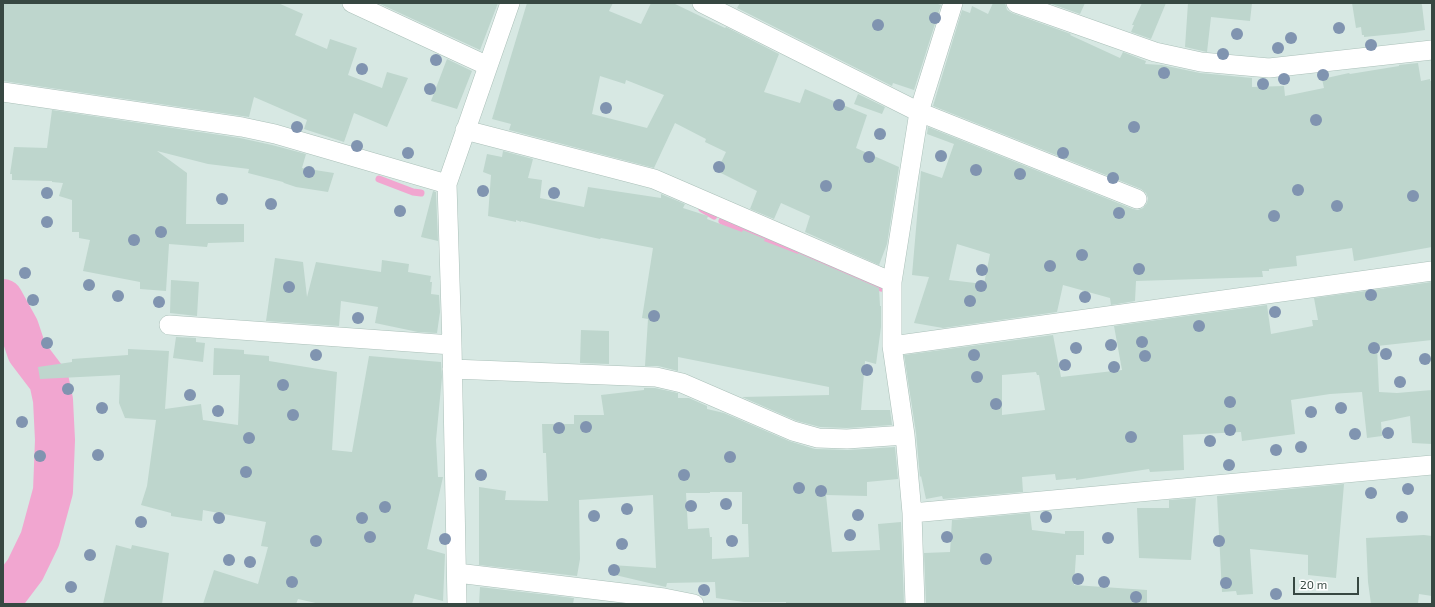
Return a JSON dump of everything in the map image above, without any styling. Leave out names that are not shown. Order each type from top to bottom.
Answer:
[{"type":"street","points":[[352,3],[488,66]]},
{"type":"street","points":[[457,604],[447,184],[510,3]]},
{"type":"street","points":[[702,3],[919,112],[1137,199]]},
{"type":"street","points":[[915,604],[912,513],[905,435],[892,346],[892,282],[919,112],[953,3]]},
{"type":"street","points":[[1016,3],[1155,52],[1201,62],[1269,68],[1432,50]]},
{"type":"street","points":[[3,92],[242,127],[275,134],[447,184]]},
{"type":"street","points":[[465,130],[654,179],[892,282]]},
{"type":"street","points":[[892,346],[1432,271]]},
{"type":"street","points":[[169,325],[452,345]]},
{"type":"street","points":[[452,369],[656,377],[682,383],[793,431],[818,438],[847,439],[905,435]]},
{"type":"street","points":[[912,513],[1432,465]]},
{"type":"street","points":[[457,573],[664,598],[694,604]]},
{"type":"shaded area","points":[[3,3],[1432,3],[1432,604],[3,604]]},
{"type":"building","points":[[3,3],[278,3],[303,14],[295,35],[327,49],[330,39],[357,48],[348,75],[382,88],[387,72],[408,78],[387,127],[354,113],[344,142],[304,129],[307,120],[254,97],[249,117],[3,81]]},
{"type":"building","points":[[378,3],[498,3],[480,50]]},
{"type":"building","points":[[527,3],[613,3],[609,11],[641,24],[651,3],[673,3],[725,28],[726,27],[779,54],[764,92],[800,103],[805,89],[867,115],[856,148],[899,167],[887,244],[879,265],[805,232],[810,216],[781,203],[774,219],[750,209],[757,191],[717,171],[726,152],[705,142],[706,139],[675,123],[654,168],[509,130],[511,124],[492,119]],"holes":[[[600,76],[625,84],[626,80],[664,95],[647,128],[592,114]]]},
{"type":"building","points":[[740,3],[935,3],[941,5],[914,90],[893,83],[892,86],[737,8]]},
{"type":"building","points":[[993,3],[1005,3],[1007,10],[1012,13],[1071,34],[1070,35],[1120,58],[1123,52],[1146,61],[1145,64],[1162,65],[1200,73],[1252,78],[1252,87],[1284,86],[1285,96],[1324,88],[1322,79],[1349,73],[1418,63],[1421,81],[1432,80],[1432,247],[1354,261],[1352,248],[1296,256],[1297,266],[1262,271],[1263,277],[1136,281],[1135,301],[1111,305],[1110,298],[1063,285],[1057,312],[943,328],[914,323],[929,277],[912,275],[921,171],[942,178],[954,144],[927,134],[928,127],[1133,209],[1138,210],[1143,208],[1147,203],[1148,198],[1146,193],[1141,189],[933,106],[962,10],[970,13],[972,6],[988,14]],"holes":[[[957,244],[990,254],[984,284],[949,280]]]},
{"type":"building","points":[[1049,3],[1085,3],[1080,14]]},
{"type":"building","points":[[1142,3],[1166,3],[1151,39],[1131,32],[1134,25],[1132,25]]},
{"type":"building","points":[[1188,3],[1252,3],[1250,21],[1211,17],[1207,52],[1185,47]]},
{"type":"building","points":[[1352,3],[1421,3],[1425,30],[1364,37],[1364,35],[1362,35],[1361,27],[1356,28]]},
{"type":"building","points":[[447,59],[472,71],[457,109],[431,101]]},
{"type":"building","points":[[858,94],[885,107],[882,114],[854,104]]},
{"type":"building","points":[[52,110],[240,138],[272,145],[306,154],[302,168],[334,173],[328,192],[296,187],[248,173],[249,169],[208,164],[157,151],[187,173],[186,224],[244,224],[244,242],[208,243],[207,247],[169,244],[166,291],[140,289],[140,282],[83,271],[90,240],[79,238],[79,232],[72,232],[72,200],[59,196],[63,183],[52,181],[12,180],[12,174],[10,174],[14,147],[47,148]]},
{"type":"building","points":[[503,151],[533,159],[528,178],[542,180],[540,198],[584,207],[588,187],[661,198],[661,194],[685,204],[683,208],[708,216],[707,219],[742,232],[743,230],[765,239],[764,241],[798,253],[879,288],[881,327],[876,364],[865,361],[861,410],[890,410],[892,425],[847,428],[820,427],[797,421],[742,397],[829,395],[829,387],[678,357],[678,371],[658,366],[645,366],[648,319],[642,318],[653,248],[600,239],[516,220],[516,222],[488,216],[491,175],[483,172],[487,154],[502,157]]},
{"type":"building","points":[[433,191],[436,192],[438,241],[421,237]]},
{"type":"building","points":[[275,258],[303,262],[307,297],[316,262],[381,272],[382,260],[409,264],[408,272],[431,276],[431,294],[439,295],[440,312],[437,333],[418,332],[375,323],[378,307],[341,301],[339,326],[266,321]]},
{"type":"building","points":[[171,280],[199,282],[197,316],[170,313]]},
{"type":"building","points":[[1432,282],[1432,340],[1377,346],[1379,392],[1397,393],[1432,390],[1432,444],[1412,443],[1410,416],[1381,422],[1382,436],[1367,438],[1362,392],[1330,394],[1291,400],[1295,434],[1242,441],[1241,432],[1183,435],[1184,470],[1150,472],[1149,469],[1076,480],[1076,478],[1056,480],[1055,474],[1022,477],[1023,492],[943,499],[942,496],[926,499],[921,476],[920,477],[916,433],[904,355],[1053,335],[1061,377],[1122,370],[1114,326],[1267,305],[1271,334],[1313,326],[1312,320],[1318,320],[1314,298]],"holes":[[[1036,372],[1037,375],[1039,375],[1045,410],[1002,415],[1002,375]]]},
{"type":"building","points":[[581,330],[609,331],[609,364],[580,363]]},
{"type":"building","points":[[176,337],[196,338],[196,342],[205,343],[203,362],[173,358]]},
{"type":"building","points":[[214,348],[244,350],[244,354],[269,356],[269,361],[337,372],[332,450],[352,452],[369,356],[441,362],[442,377],[436,440],[438,477],[443,477],[427,549],[445,554],[443,601],[415,594],[412,604],[320,604],[298,599],[296,604],[203,604],[214,570],[258,584],[268,547],[261,546],[266,522],[203,510],[202,521],[171,516],[171,513],[141,505],[147,486],[156,420],[125,418],[119,403],[120,375],[40,379],[38,367],[72,362],[72,359],[128,355],[128,349],[169,351],[165,409],[201,404],[203,420],[238,425],[240,375],[213,375]]},
{"type":"building","points":[[644,388],[655,388],[678,393],[678,398],[689,398],[707,406],[707,409],[724,413],[789,441],[815,449],[848,450],[895,447],[898,479],[867,482],[867,496],[826,495],[832,552],[880,550],[878,524],[901,522],[904,604],[786,604],[786,602],[744,602],[716,598],[715,582],[667,583],[666,587],[611,574],[612,565],[656,568],[653,495],[579,500],[580,559],[577,576],[479,565],[479,487],[506,491],[505,500],[548,501],[546,453],[543,453],[542,424],[574,424],[574,415],[604,415],[601,395],[644,390]],"holes":[[[742,492],[742,524],[748,524],[749,557],[712,559],[712,537],[710,537],[709,528],[688,529],[686,493]]]},
{"type":"building","points":[[1344,484],[1336,578],[1308,575],[1308,555],[1250,549],[1253,594],[1237,595],[1236,591],[1222,592],[1217,496]]},
{"type":"building","points":[[1196,498],[1191,560],[1139,558],[1137,508],[1169,508],[1169,500]]},
{"type":"building","points":[[1030,513],[1032,530],[1065,534],[1065,531],[1084,531],[1084,555],[1076,555],[1074,585],[1147,590],[1147,604],[926,604],[924,553],[950,552],[952,520]]},
{"type":"building","points":[[1424,535],[1432,536],[1432,596],[1419,594],[1418,604],[1371,604],[1368,582],[1366,538]]},
{"type":"building","points":[[116,545],[131,549],[132,545],[169,553],[162,604],[103,604]]},
{"type":"building","points":[[480,587],[574,598],[573,604],[479,604]]},
{"type":"waterway","points":[[379,179],[413,192],[421,193]]},
{"type":"waterway","points":[[702,209],[714,216]]},
{"type":"waterway","points":[[722,221],[756,237],[824,263],[881,288]]},
{"type":"waterway","points":[[3,299],[19,328],[27,352],[49,381],[53,400],[55,440],[53,491],[40,539],[25,570],[3,599]]}]
